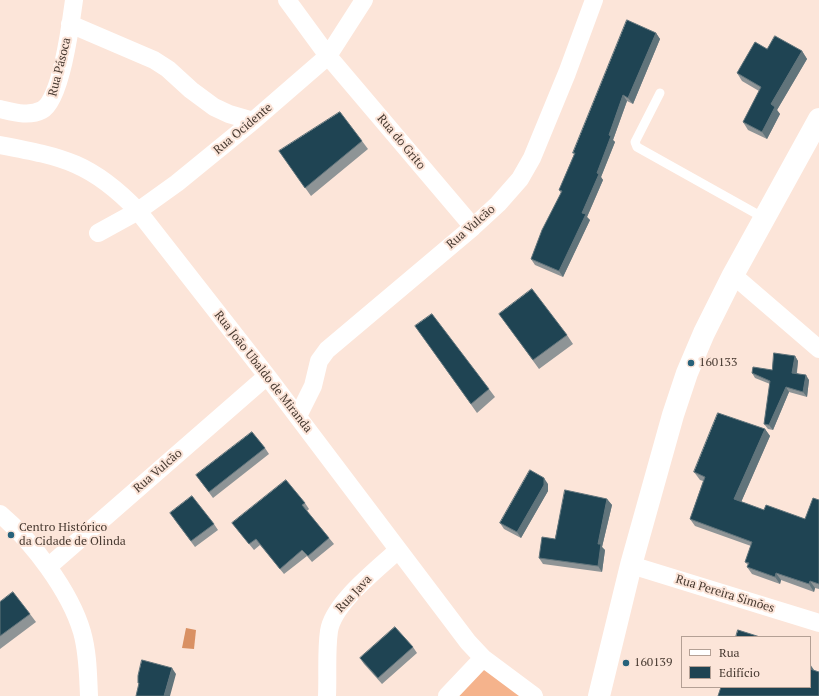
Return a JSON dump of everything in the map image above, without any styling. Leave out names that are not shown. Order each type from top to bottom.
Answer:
[{"type":"main road","points":[[600,696],[631,565],[686,373],[733,275],[819,119]]},
{"type":"street","name":"Rua Pásoca","points":[[0,109],[30,114],[40,111],[50,103],[62,66],[74,0]]},
{"type":"street","name":"Rua do Grito","points":[[287,0],[328,56],[473,227]]},
{"type":"street","name":"Rua Ocidente","points":[[98,233],[138,211],[253,121],[328,56],[364,0]]},
{"type":"street","name":"Rua Vulcão","points":[[298,416],[313,386],[319,361],[327,350],[473,227],[498,204],[516,184],[532,158],[567,73],[594,0]]},
{"type":"street","points":[[70,24],[154,60],[168,69],[191,90],[214,107],[229,114],[253,121]]},
{"type":"street","name":"Rua João Ubaldo de Miranda","points":[[0,145],[44,153],[84,167],[103,178],[121,193],[138,211],[298,416],[453,624],[483,658],[534,696]]},
{"type":"street","points":[[733,275],[819,349]]},
{"type":"street","name":"Rua Vulcão","points":[[48,567],[267,376]]},
{"type":"street","points":[[0,514],[25,538],[48,567],[68,601],[82,631],[88,659],[89,696]]},
{"type":"street","name":"Rua Java","points":[[327,696],[329,630],[332,620],[354,592],[398,550]]},
{"type":"street","name":"Rua Pereira Simões","points":[[631,565],[819,623]]},
{"type":"street","points":[[447,696],[483,658]]},
{"type":"lane","points":[[660,93],[634,142],[637,148],[764,218]]},
{"type":"shaded area","points":[[186,628],[196,630],[194,649],[182,648]]},
{"type":"shaded area","points":[[484,667],[524,696],[456,696]]},
{"type":"building","points":[[627,20],[656,33],[628,98],[623,95],[609,135],[611,136],[597,173],[599,174],[582,213],[586,214],[559,271],[531,259],[542,230],[562,191],[559,190],[575,153],[573,153]]},
{"type":"building","points":[[775,36],[802,51],[771,104],[775,107],[762,132],[743,122],[761,87],[737,73],[755,42],[767,49]]},
{"type":"building","points":[[340,112],[362,141],[305,188],[279,151]]},
{"type":"building","points":[[532,289],[567,335],[533,360],[499,314]]},
{"type":"building","points":[[432,314],[489,389],[471,404],[415,326]]},
{"type":"building","points":[[774,353],[795,356],[792,373],[806,375],[803,392],[786,387],[769,425],[764,424],[770,381],[752,373],[753,367],[772,370]]},
{"type":"building","points":[[718,413],[765,429],[734,499],[764,510],[766,505],[805,519],[813,498],[819,500],[819,584],[810,581],[809,584],[776,573],[775,577],[747,567],[749,563],[745,562],[752,542],[690,519],[705,477],[694,472]]},
{"type":"building","points":[[252,432],[265,448],[209,492],[196,475]]},
{"type":"building","points":[[530,470],[544,478],[544,485],[517,532],[500,523]]},
{"type":"building","points":[[286,480],[305,503],[302,505],[329,538],[308,556],[302,550],[280,569],[256,539],[249,544],[232,523]]},
{"type":"building","points":[[565,490],[607,499],[598,544],[601,544],[598,566],[539,558],[542,537],[555,539]]},
{"type":"building","points":[[192,496],[214,524],[191,541],[170,513]]},
{"type":"building","points":[[13,592],[30,614],[0,636],[0,602]]},
{"type":"building","points":[[395,627],[413,647],[378,678],[360,658]]},
{"type":"building","points":[[738,630],[757,636],[736,636]]},
{"type":"building","points":[[142,660],[172,668],[164,696],[136,696],[139,683],[138,676]]},
{"type":"building","points":[[811,669],[819,672],[819,696],[718,696],[721,688],[811,688]]},
{"type":"place","name":"160133","points":[[691,363]]},
{"type":"place","name":"Centro Histórico da Cidade de Olinda","points":[[11,535]]},
{"type":"place","name":"160139","points":[[626,663]]}]
